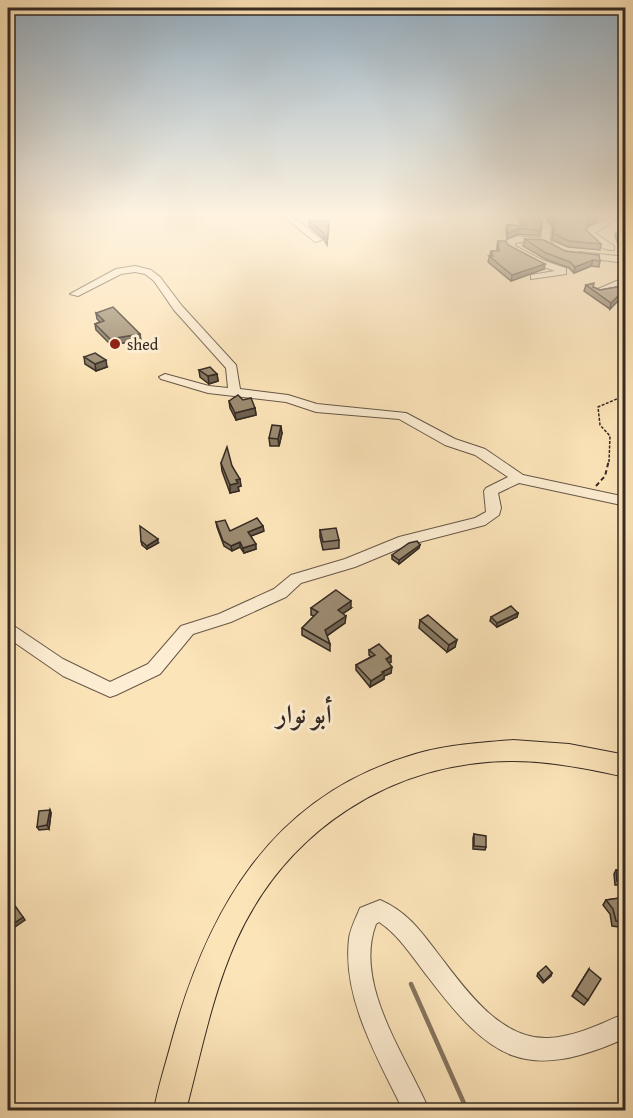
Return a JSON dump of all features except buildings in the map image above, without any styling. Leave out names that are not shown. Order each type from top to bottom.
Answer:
[{"type":"main road","points":[[170,1110],[196,1009],[240,904],[287,843],[345,795],[394,771],[432,759],[475,752],[509,749],[583,755],[626,766]]},
{"type":"street","points":[[534,277],[563,272],[556,267]]},
{"type":"street","points":[[75,294],[120,271],[135,269],[148,272],[157,279],[178,308],[232,367],[234,392]]},
{"type":"street","points":[[598,291],[612,289],[614,284],[626,280]]},
{"type":"street","points":[[165,377],[208,389],[288,399],[316,408],[402,416],[450,442],[480,452],[518,478],[545,486],[589,492],[626,502]]},
{"type":"street","points":[[8,630],[43,656],[82,679],[110,690],[154,669],[187,630],[225,618],[271,597],[296,579],[350,563],[404,541],[480,522],[492,515],[494,508],[491,491],[518,478]]},
{"type":"street","points":[[416,1110],[380,1036],[361,974],[363,924],[368,916],[380,911],[395,918],[454,993],[484,1024],[524,1048],[540,1051],[576,1044],[626,1025]]},
{"type":"path","points":[[589,492],[601,483],[610,462],[610,436],[600,425],[598,407],[626,395]]},
{"type":"waterway","points":[[411,984],[467,1110]]},
{"type":"place","name":"shed","points":[[115,344]]},
{"type":"district","name":"أبو نوار","points":[[304,713]]}]
